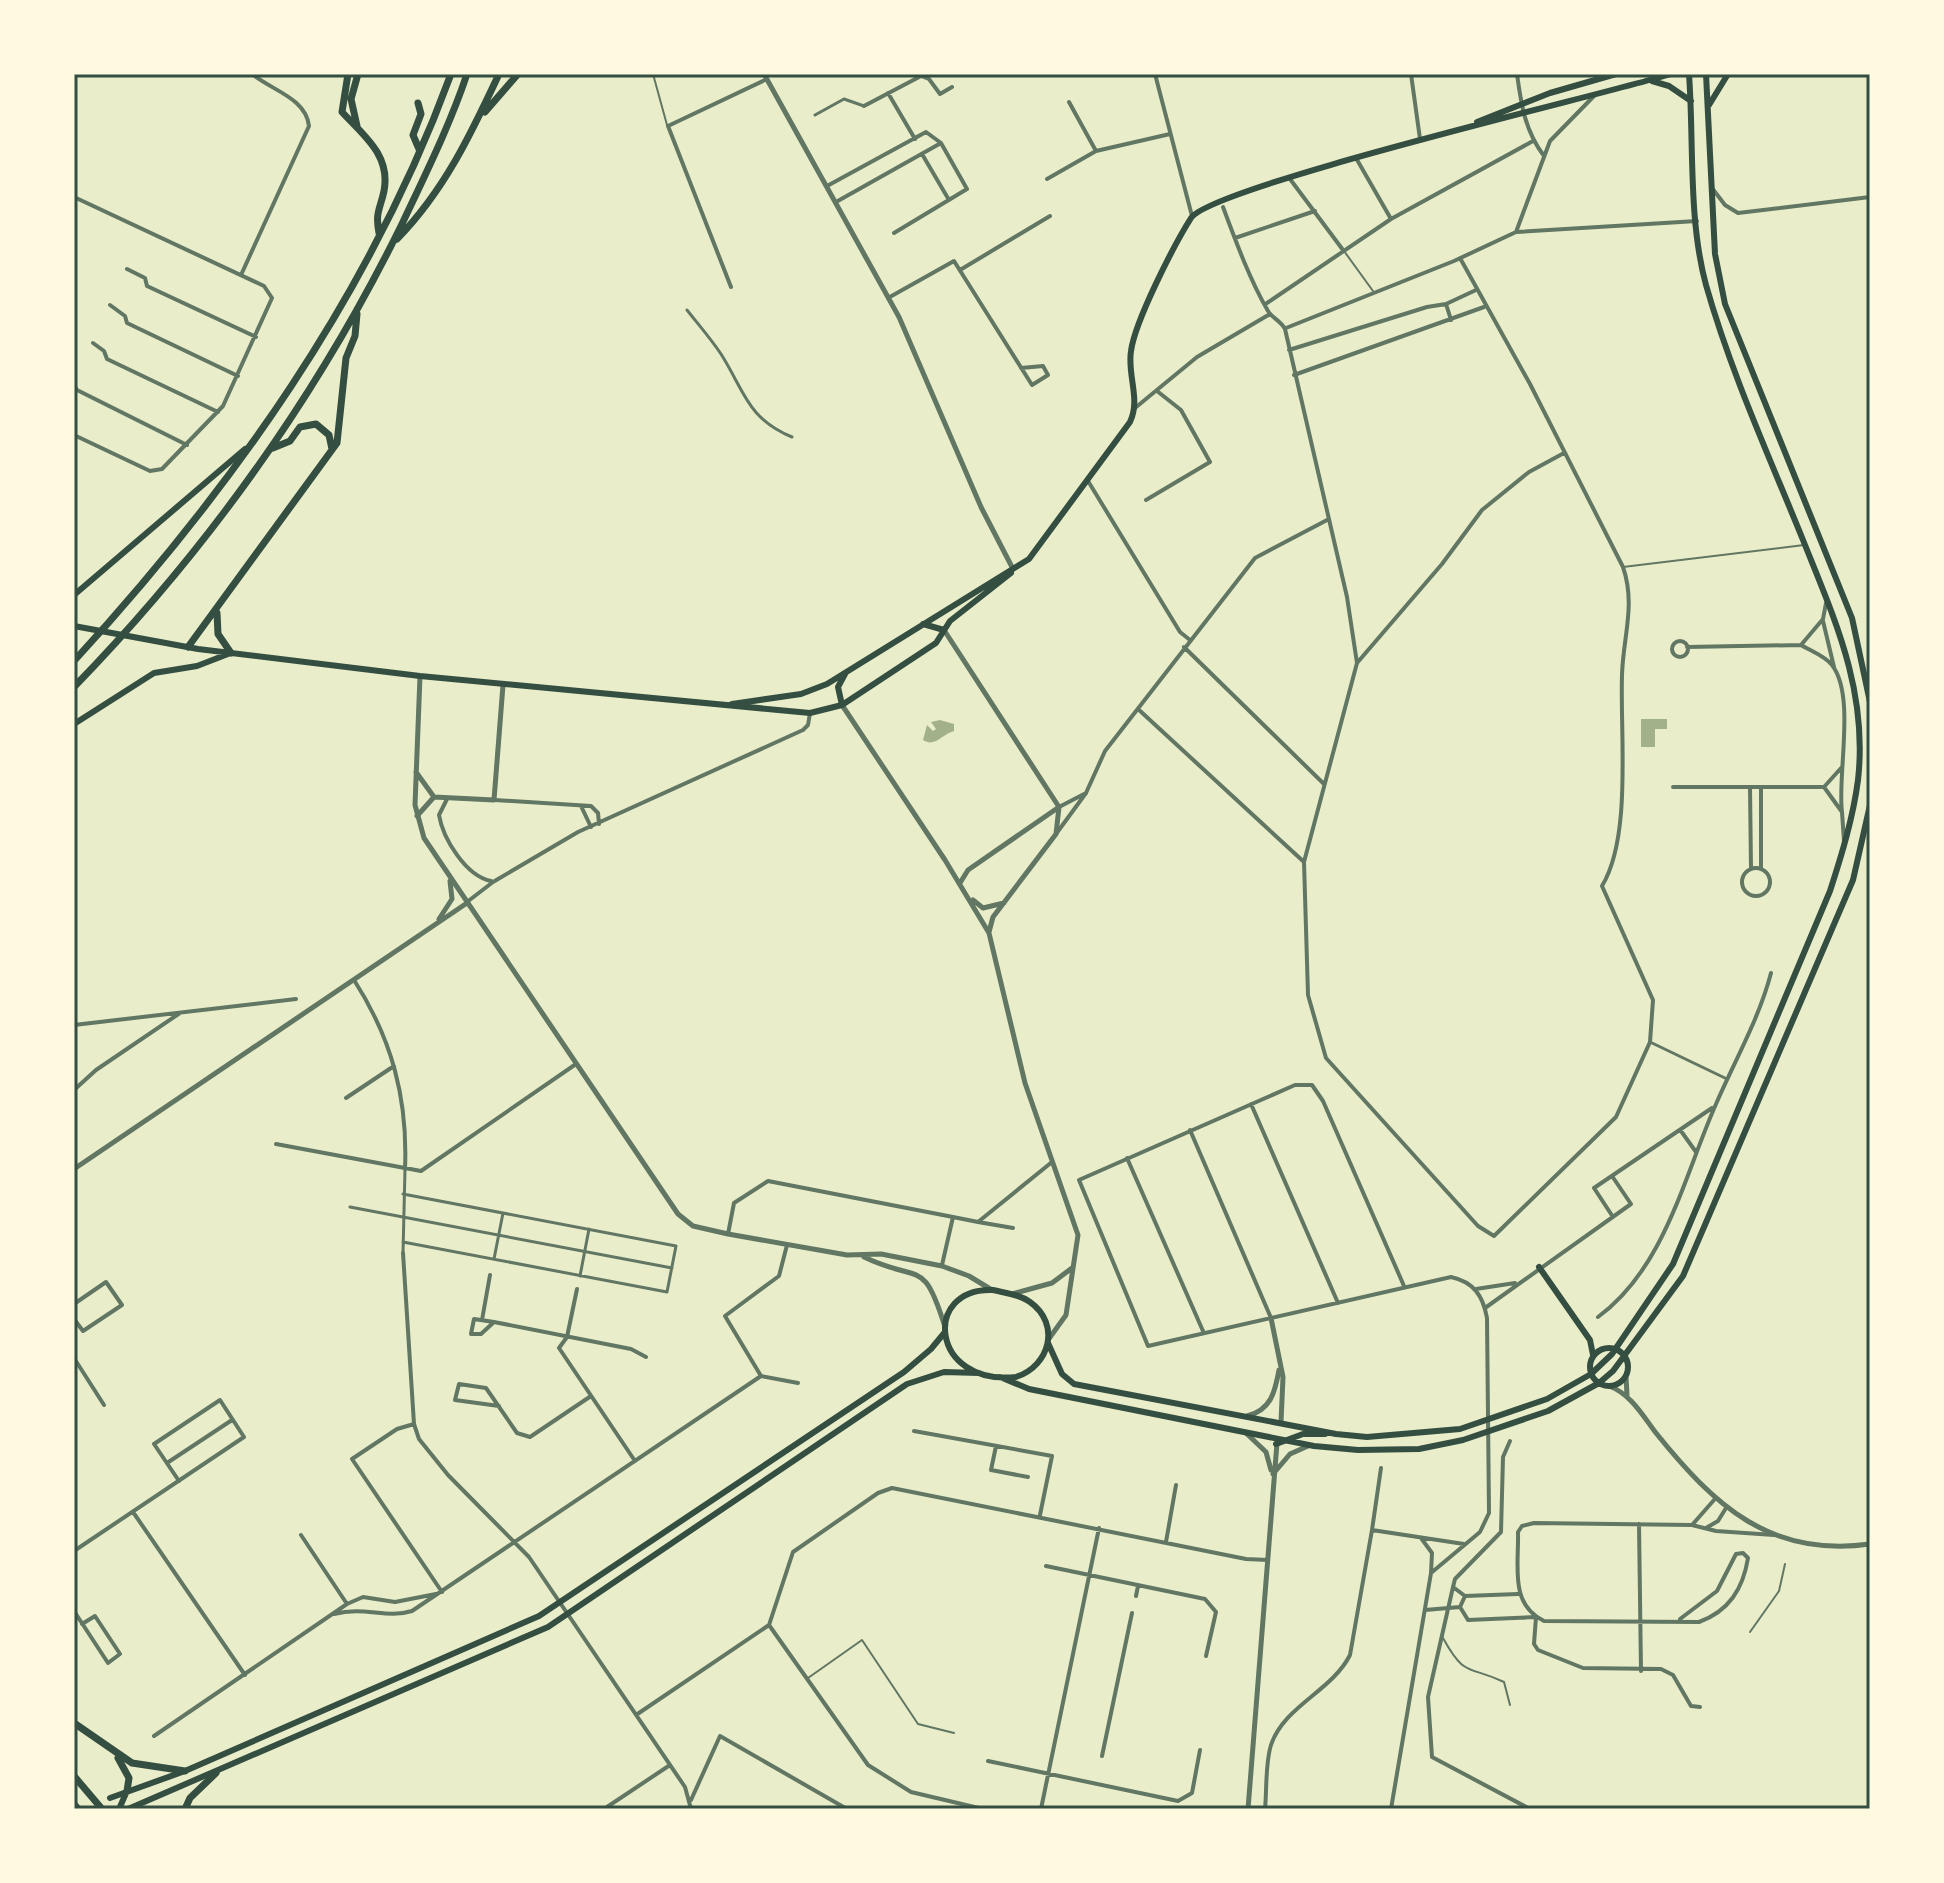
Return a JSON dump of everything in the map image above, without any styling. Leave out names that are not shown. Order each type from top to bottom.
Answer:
[{"type":"highway","points":[[348,74],[342,112],[384,162],[383,193],[375,213],[379,233]]},
{"type":"highway","points":[[358,74],[351,99],[358,129]]},
{"type":"highway","points":[[74,661],[189,530],[260,436],[379,233],[451,74]]},
{"type":"highway","points":[[74,687],[151,604],[231,506],[271,449],[357,312],[426,175],[467,74]]},
{"type":"highway","points":[[390,247],[423,213],[464,149],[499,74]]},
{"type":"highway","points":[[476,123],[518,74]]},
{"type":"highway","points":[[418,103],[421,114],[413,135],[419,149]]},
{"type":"highway","points":[[188,647],[332,453],[337,443],[346,358],[355,336],[357,312]]},
{"type":"highway","points":[[271,449],[290,441],[300,427],[316,424],[329,435],[332,453]]},
{"type":"highway","points":[[217,610],[218,634],[231,653]]},
{"type":"highway","points":[[74,1723],[117,1756],[132,1763],[185,1771]]},
{"type":"highway","points":[[117,1756],[129,1778],[127,1791]]},
{"type":"highway","points":[[185,1809],[190,1798],[216,1773]]},
{"type":"highway","points":[[74,1776],[102,1809]]},
{"type":"highway","points":[[74,1804],[78,1809]]},
{"type":"main road","points":[[1459,129],[1521,103],[1616,74]]},
{"type":"main road","points":[[74,626],[231,653],[503,685],[810,713],[842,705],[936,643],[959,612],[1043,545],[1130,422],[1135,408],[1130,360],[1134,338],[1192,216],[1215,201],[1356,158],[1671,74]]},
{"type":"main road","points":[[1000,1377],[1029,1389],[1243,1431],[1277,1441],[1303,1434],[1410,1436],[1460,1429],[1547,1399],[1591,1374],[1616,1348],[1673,1264],[1830,891],[1844,848],[1858,779],[1858,718],[1844,641],[1723,339],[1705,281],[1697,221],[1689,74]]},
{"type":"main road","points":[[1706,74],[1715,254],[1725,304],[1852,618],[1870,702]]},
{"type":"main road","points":[[1707,109],[1728,74]]},
{"type":"main road","points":[[1649,81],[1669,86],[1691,101]]},
{"type":"main road","points":[[74,595],[260,436]]},
{"type":"main road","points":[[732,704],[801,694],[845,674],[1013,570]]},
{"type":"main road","points":[[923,624],[944,630]]},
{"type":"main road","points":[[74,724],[154,673],[197,666],[231,653]]},
{"type":"main road","points":[[842,705],[838,687],[845,674]]},
{"type":"main road","points":[[1288,1439],[1314,1446],[1419,1449],[1463,1440],[1548,1411],[1599,1383],[1625,1356],[1683,1276],[1853,880],[1870,805]]},
{"type":"main road","points":[[1539,1267],[1590,1340],[1593,1356],[1591,1374],[1599,1383],[1609,1386],[1626,1377],[1629,1367],[1625,1356],[1616,1348],[1606,1348],[1590,1340]]},
{"type":"main road","points":[[110,1798],[185,1771],[539,1616],[904,1372],[931,1349],[945,1329],[952,1308],[978,1291],[993,1290],[1025,1298],[1042,1314],[1048,1342],[1062,1374],[1074,1384],[1336,1434]]},
{"type":"main road","points":[[945,1329],[953,1356],[964,1367],[979,1373]]},
{"type":"main road","points":[[128,1809],[518,1641],[569,1613],[907,1384],[944,1372],[1016,1377],[1036,1367],[1048,1342]]},
{"type":"main road","points":[[1593,1356],[1606,1348]]},
{"type":"main road","points":[[1277,1441],[1281,1422]]},
{"type":"main road","points":[[119,1809],[127,1791]]},
{"type":"street","points":[[241,275],[309,126],[298,104],[252,74]]},
{"type":"street","points":[[1155,74],[1192,216]]},
{"type":"street","points":[[1411,74],[1421,141]]},
{"type":"street","points":[[1517,74],[1523,115],[1533,141],[1544,156]]},
{"type":"street","points":[[815,115],[844,99],[864,106],[921,76],[929,79],[940,94],[952,87]]},
{"type":"street","points":[[731,287],[668,126],[766,77],[888,298],[981,507],[1013,570]]},
{"type":"street","points":[[888,93],[915,139]]},
{"type":"street","points":[[1516,232],[1550,141],[1595,95]]},
{"type":"street","points":[[1069,102],[1096,151]]},
{"type":"street","points":[[827,186],[926,132],[941,143],[967,189],[894,233]]},
{"type":"street","points":[[1047,179],[1096,151],[1170,134]]},
{"type":"street","points":[[1267,303],[1391,219],[1533,141]]},
{"type":"street","points":[[836,202],[941,143]]},
{"type":"street","points":[[922,154],[949,200]]},
{"type":"street","points":[[1356,158],[1391,219]]},
{"type":"street","points":[[1290,179],[1343,250]]},
{"type":"street","points":[[1711,187],[1725,205],[1738,213],[1870,197]]},
{"type":"street","points":[[74,197],[264,286],[272,298],[219,412],[162,469],[154,471],[74,435]]},
{"type":"street","points":[[1223,207],[1269,313]]},
{"type":"street","points":[[1235,238],[1315,211]]},
{"type":"street","points":[[960,270],[1050,216]]},
{"type":"street","points":[[1285,329],[1516,232],[1697,221]]},
{"type":"street","points":[[1460,258],[1530,384],[1631,588],[1629,634],[1622,671],[1623,786],[1613,868],[1602,886],[1653,1000],[1650,1042],[1616,1117],[1494,1236],[1478,1226],[1326,1058],[1308,995],[1304,862],[1357,663],[1420,591],[1482,510],[1529,472],[1564,453]]},
{"type":"street","points":[[888,298],[954,261],[960,270],[1021,368],[1032,385],[1048,375],[1043,366],[1021,368]]},
{"type":"street","points":[[127,269],[145,278],[147,286],[256,337]]},
{"type":"street","points":[[1289,350],[1427,307],[1446,304],[1477,290]]},
{"type":"street","points":[[1446,304],[1451,320]]},
{"type":"street","points":[[110,305],[125,316],[127,323],[238,376]]},
{"type":"street","points":[[1294,375],[1485,307]]},
{"type":"street","points":[[687,310],[721,353],[759,417],[767,426],[792,437]]},
{"type":"street","points":[[1135,408],[1197,357],[1269,313]]},
{"type":"street","points":[[1269,313],[1280,319],[1285,329],[1329,519],[1357,663]]},
{"type":"street","points":[[93,343],[104,351],[107,359],[219,412]]},
{"type":"street","points":[[74,385],[77,390],[187,445]]},
{"type":"street","points":[[1146,500],[1210,462],[1181,410],[1157,391]]},
{"type":"street","points":[[1087,480],[1180,632],[1190,640]]},
{"type":"street","points":[[989,933],[993,917],[1086,793],[1105,751],[1255,558],[1329,519]]},
{"type":"street","points":[[1824,592],[1823,619],[1841,695],[1844,848]]},
{"type":"street","points":[[1801,645],[1823,619]]},
{"type":"street","points":[[944,630],[1059,807],[1056,834]]},
{"type":"street","points":[[1687,647],[1801,645],[1830,662],[1835,670]]},
{"type":"street","points":[[1184,647],[1324,784]]},
{"type":"street","points":[[420,676],[417,816],[424,838],[678,1214],[693,1226],[863,1257],[920,1274],[933,1290],[945,1329]]},
{"type":"street","points":[[494,800],[503,685]]},
{"type":"street","points":[[842,705],[960,883],[989,933],[1025,1083],[1078,1235],[1066,1315],[1048,1342]]},
{"type":"street","points":[[1137,709],[1304,862]]},
{"type":"street","points":[[74,1169],[467,903],[493,882],[591,827],[803,730],[808,725],[810,713]]},
{"type":"street","points":[[1824,787],[1844,761]]},
{"type":"street","points":[[416,769],[425,788],[434,797],[579,805],[596,809],[599,824]]},
{"type":"street","points":[[1761,786],[1761,869]]},
{"type":"street","points":[[1673,787],[1824,787]]},
{"type":"street","points":[[1750,787],[1751,869]]},
{"type":"street","points":[[1824,787],[1842,812]]},
{"type":"street","points":[[960,883],[968,870],[1059,807],[1086,793]]},
{"type":"street","points":[[417,816],[434,797]]},
{"type":"street","points":[[448,797],[439,815],[445,833],[470,872],[493,882]]},
{"type":"street","points":[[579,805],[591,827]]},
{"type":"street","points":[[1751,869],[1761,869],[1768,875],[1769,884],[1765,892],[1756,896],[1747,893],[1742,885],[1744,875],[1751,869]]},
{"type":"street","points":[[435,924],[452,899],[449,877]]},
{"type":"street","points":[[969,897],[983,908],[1004,903]]},
{"type":"street","points":[[1598,1317],[1621,1297],[1652,1255],[1714,1107],[1763,1004],[1771,973]]},
{"type":"street","points":[[354,980],[379,1023],[395,1065],[404,1119],[403,1296],[414,1424],[419,1439],[516,1543],[561,1602],[670,1765],[691,1809]]},
{"type":"street","points":[[74,1025],[296,999]]},
{"type":"street","points":[[74,1090],[96,1070],[182,1011]]},
{"type":"street","points":[[1650,1042],[1727,1079]]},
{"type":"street","points":[[276,1144],[421,1171],[576,1064]]},
{"type":"street","points":[[346,1098],[395,1065]]},
{"type":"street","points":[[1404,1286],[1318,1090],[1302,1083],[1079,1180],[1148,1346],[1203,1331],[1451,1277],[1476,1289],[1517,1282]]},
{"type":"street","points":[[1251,1104],[1338,1303]]},
{"type":"street","points":[[1613,1217],[1594,1188],[1714,1107]]},
{"type":"street","points":[[1190,1130],[1271,1318],[1283,1391],[1281,1422]]},
{"type":"street","points":[[1681,1130],[1696,1152]]},
{"type":"street","points":[[1127,1158],[1203,1331]]},
{"type":"street","points":[[978,1222],[1052,1162]]},
{"type":"street","points":[[1485,1308],[1517,1282],[1631,1204],[1612,1176]]},
{"type":"street","points":[[728,1234],[734,1203],[768,1181],[1013,1228]]},
{"type":"street","points":[[403,1194],[676,1246],[667,1292],[403,1242]]},
{"type":"street","points":[[350,1207],[672,1268]]},
{"type":"street","points":[[494,1259],[503,1213]]},
{"type":"street","points":[[942,1266],[953,1217]]},
{"type":"street","points":[[580,1276],[589,1229]]},
{"type":"street","points":[[761,1376],[725,1316],[779,1276],[787,1245]]},
{"type":"street","points":[[863,1257],[881,1254],[942,1266],[969,1276],[993,1290]]},
{"type":"street","points":[[1012,1294],[1052,1283],[1073,1267]]},
{"type":"street","points":[[482,1320],[490,1275]]},
{"type":"street","points":[[74,1304],[106,1282],[122,1305],[83,1331],[74,1319]]},
{"type":"street","points":[[577,1289],[567,1337],[559,1348],[635,1461]]},
{"type":"street","points":[[1431,1573],[1480,1532],[1489,1513],[1485,1308],[1476,1289]]},
{"type":"street","points":[[494,1322],[481,1334],[471,1334],[474,1319],[482,1320],[494,1322],[567,1337],[631,1349],[646,1357]]},
{"type":"street","points":[[74,1358],[104,1405]]},
{"type":"street","points":[[1239,1416],[1252,1415],[1267,1406],[1276,1388],[1280,1365]]},
{"type":"street","points":[[334,1614],[366,1609],[404,1614],[516,1543],[761,1376],[798,1383]]},
{"type":"street","points":[[1626,1377],[1627,1396]]},
{"type":"street","points":[[499,1406],[455,1400],[459,1384],[486,1388],[499,1406],[517,1433],[530,1437],[591,1396]]},
{"type":"street","points":[[1609,1386],[1627,1396],[1714,1500],[1779,1535]]},
{"type":"street","points":[[74,1551],[133,1512],[179,1481],[244,1437],[220,1400],[154,1444],[179,1481]]},
{"type":"street","points":[[167,1463],[232,1420]]},
{"type":"street","points":[[414,1424],[397,1429],[352,1459],[442,1592]]},
{"type":"street","points":[[914,1431],[1052,1456],[1040,1516]]},
{"type":"street","points":[[1243,1431],[1266,1452],[1273,1474]]},
{"type":"street","points":[[1248,1809],[1277,1441]]},
{"type":"street","points":[[1510,1441],[1503,1457],[1501,1532],[1455,1579],[1428,1697],[1432,1757],[1530,1809]]},
{"type":"street","points":[[996,1446],[991,1470],[1028,1477]]},
{"type":"street","points":[[1273,1474],[1290,1454],[1314,1446]]},
{"type":"street","points":[[1265,1809],[1270,1747],[1282,1724],[1342,1671],[1350,1655],[1381,1468]]},
{"type":"street","points":[[1166,1542],[1176,1485]]},
{"type":"street","points":[[636,1715],[769,1625],[793,1552],[883,1490],[906,1488],[1246,1559],[1268,1560]]},
{"type":"street","points":[[1692,1525],[1714,1500]]},
{"type":"street","points":[[1704,1529],[1718,1521],[1726,1508]]},
{"type":"street","points":[[133,1512],[245,1675]]},
{"type":"street","points":[[1680,1619],[1717,1591],[1736,1554],[1743,1553],[1748,1558],[1742,1583],[1717,1615],[1688,1623],[1680,1619],[1544,1621],[1536,1617],[1518,1594],[1518,1532],[1522,1526],[1534,1523],[1692,1525],[1704,1529],[1779,1535],[1835,1546],[1870,1544]]},
{"type":"street","points":[[1639,1524],[1641,1671]]},
{"type":"street","points":[[1041,1809],[1099,1528]]},
{"type":"street","points":[[1372,1530],[1466,1545]]},
{"type":"street","points":[[301,1535],[347,1604]]},
{"type":"street","points":[[1391,1809],[1431,1573],[1432,1553],[1421,1537]]},
{"type":"street","points":[[1046,1566],[1205,1599],[1216,1612],[1206,1656]]},
{"type":"street","points":[[1136,1596],[1138,1586]]},
{"type":"street","points":[[1453,1587],[1465,1596],[1518,1594]]},
{"type":"street","points":[[154,1736],[347,1604],[363,1597],[414,1601],[442,1592]]},
{"type":"street","points":[[1460,1607],[1465,1596]]},
{"type":"street","points":[[1460,1607],[1468,1620],[1536,1617]]},
{"type":"street","points":[[1425,1610],[1460,1607]]},
{"type":"street","points":[[74,1611],[82,1624],[108,1663],[120,1654],[95,1616],[82,1624]]},
{"type":"street","points":[[1102,1756],[1132,1613]]},
{"type":"street","points":[[1536,1617],[1534,1644],[1544,1654],[1583,1668],[1661,1669],[1673,1675],[1691,1706],[1700,1707]]},
{"type":"street","points":[[769,1625],[857,1754],[878,1773],[911,1792],[983,1809]]},
{"type":"street","points":[[690,1802],[720,1736],[847,1809]]},
{"type":"street","points":[[988,1761],[1178,1801],[1192,1793],[1200,1750]]},
{"type":"street","points":[[604,1809],[670,1765]]},
{"type":"street","points":[[1096,1784],[1098,1774]]},
{"type":"lane","points":[[653,74],[655,91],[668,126]]},
{"type":"lane","points":[[1343,250],[1373,292]]},
{"type":"lane","points":[[1623,567],[1805,545]]},
{"type":"lane","points":[[1750,1632],[1779,1591],[1785,1564]]},
{"type":"lane","points":[[1443,1637],[1454,1659],[1467,1671],[1484,1672],[1504,1682],[1510,1705]]},
{"type":"lane","points":[[807,1679],[862,1640],[918,1724],[954,1733]]},
{"type":"shaded area","points":[[1641,719],[1667,719],[1667,729],[1655,729],[1655,747],[1641,747]]},
{"type":"shaded area","points":[[940,720],[954,724],[954,731],[935,741],[923,740],[927,725],[933,731],[936,729],[931,722]]}]
